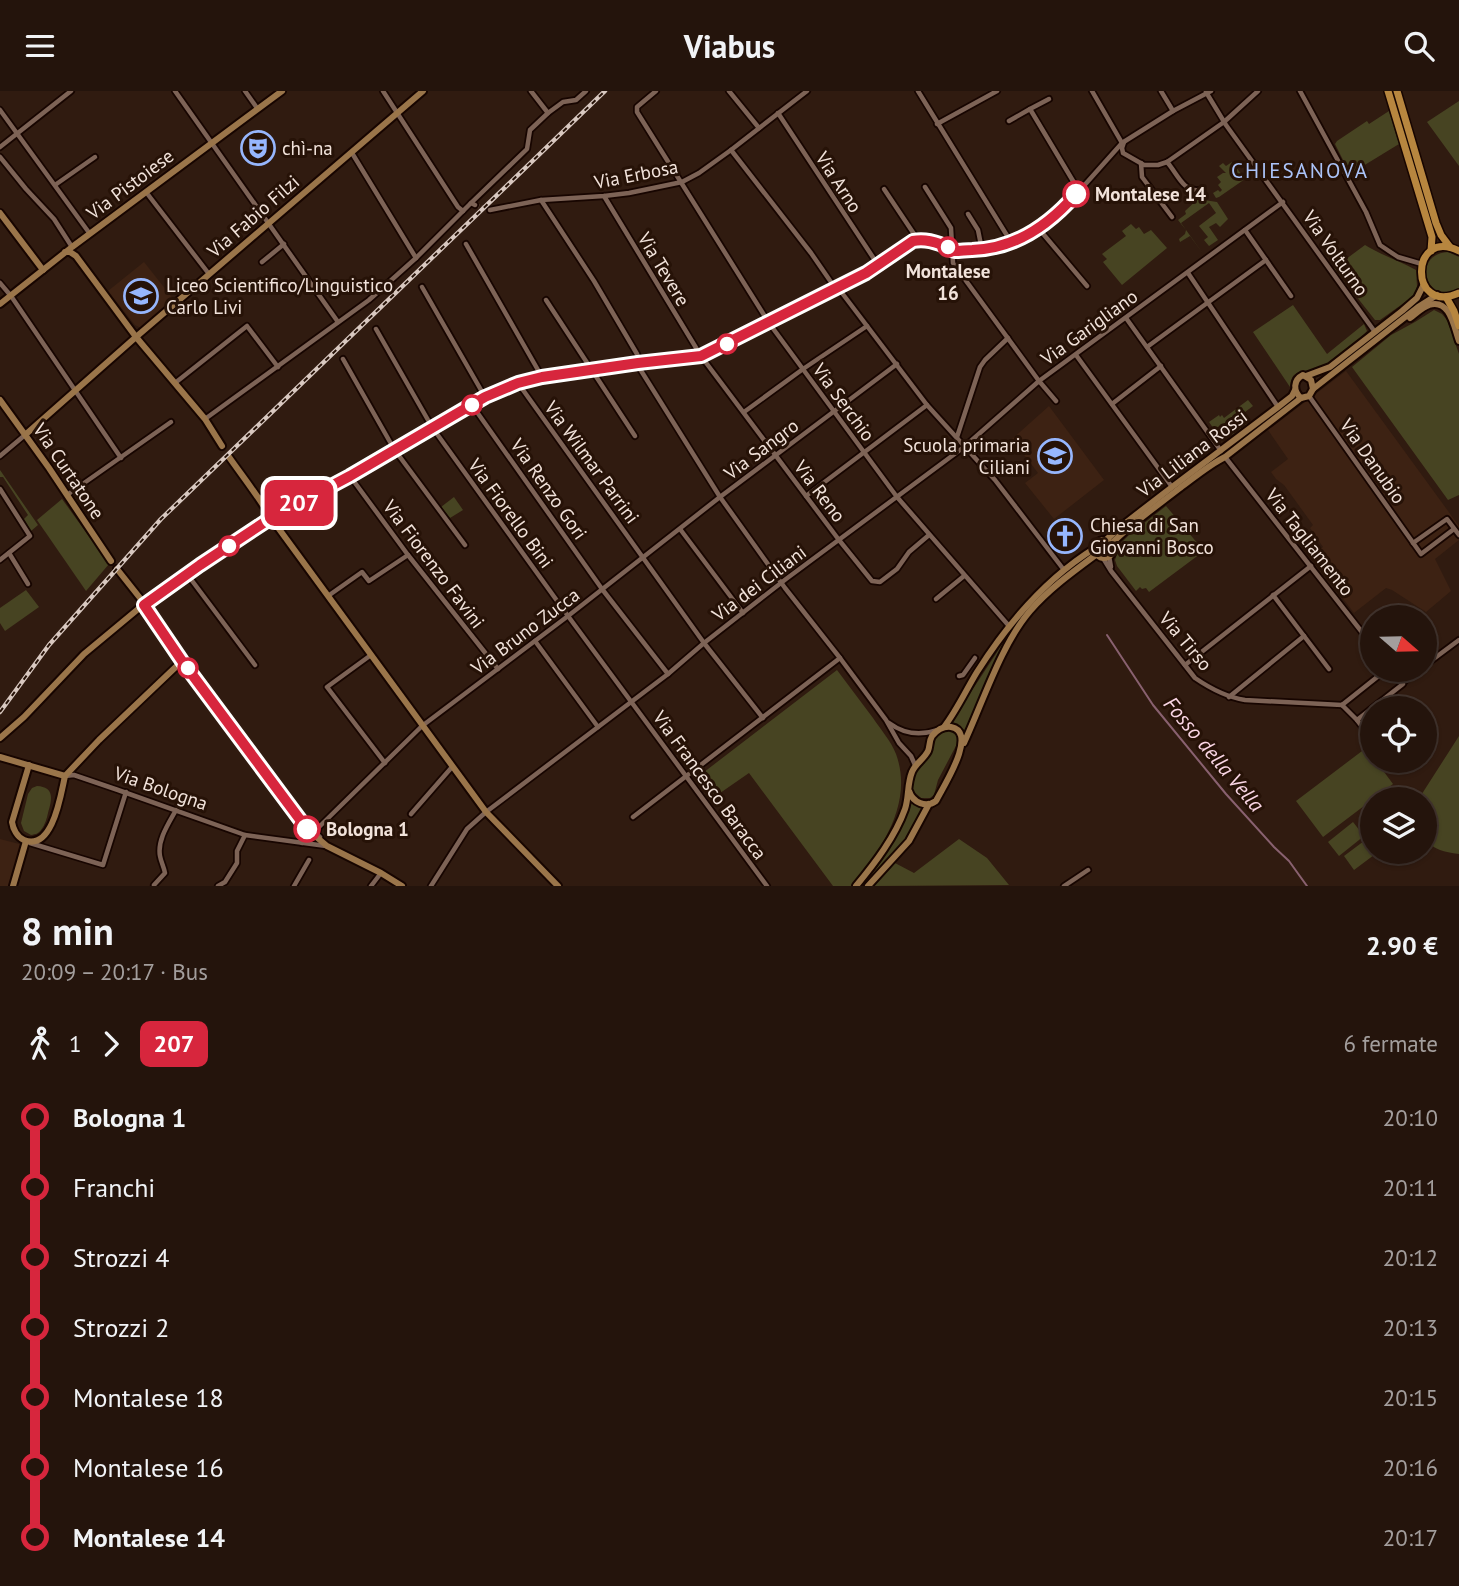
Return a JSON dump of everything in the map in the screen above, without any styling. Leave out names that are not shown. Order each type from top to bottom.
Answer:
[{"type":"main road","points":[[1388,91],[1432,237],[1431,251],[1422,264],[1424,284],[1430,291],[1442,296],[1454,311],[1459,326]]},
{"type":"main road","points":[[1398,91],[1436,223],[1450,247]]},
{"type":"main road","points":[[1431,251],[1440,247],[1459,250]]},
{"type":"main road","points":[[1442,296],[1459,293]]},
{"type":"street","points":[[0,147],[71,91]]},
{"type":"street","points":[[175,91],[338,322]]},
{"type":"street","points":[[245,91],[257,108]]},
{"type":"street","name":"Via Pistoiese","points":[[0,304],[282,91]]},
{"type":"street","points":[[383,91],[463,211]]},
{"type":"street","name":"Via Fabio Filzi","points":[[25,435],[423,91]]},
{"type":"street","points":[[531,91],[548,113]]},
{"type":"street","points":[[205,419],[369,300],[473,204],[527,149],[530,131],[548,113],[563,102],[576,100],[586,91]]},
{"type":"street","name":"Via Serchio","points":[[656,91],[637,107],[637,112],[769,323],[897,497],[1009,626]]},
{"type":"street","points":[[729,91],[759,128]]},
{"type":"street","name":"Via Erbosa","points":[[490,210],[541,199],[629,193],[682,182],[731,150],[799,93],[807,91]]},
{"type":"street","points":[[918,91],[1011,242]]},
{"type":"street","points":[[937,124],[997,91]]},
{"type":"street","points":[[1092,91],[1122,143],[1123,153],[1141,163],[1158,165],[1167,162],[1224,122],[1258,91]]},
{"type":"street","points":[[1161,91],[1173,111]]},
{"type":"street","points":[[1300,91],[1366,212],[1380,244],[1398,257],[1422,264]]},
{"type":"street","points":[[0,739],[84,655],[144,605],[187,574],[271,518],[350,476],[485,397],[518,383],[542,377],[701,356],[835,288],[918,240],[941,244],[953,251],[982,250],[1011,242],[1038,229],[1065,207],[1122,143],[1208,92]]},
{"type":"street","name":"Via Volturno","points":[[1208,92],[1224,122],[1374,332]]},
{"type":"street","points":[[1009,121],[1049,99]]},
{"type":"street","points":[[1030,109],[1079,191]]},
{"type":"street","points":[[0,110],[90,234]]},
{"type":"street","name":"Via Arno","points":[[778,113],[878,265]]},
{"type":"street","points":[[731,150],[927,405],[995,480],[1064,570]]},
{"type":"street","points":[[352,153],[416,258]]},
{"type":"street","points":[[0,157],[54,219],[70,252],[76,256],[136,337],[205,419],[222,446]]},
{"type":"street","points":[[55,185],[95,157]]},
{"type":"street","points":[[1167,162],[1187,188],[1199,190]]},
{"type":"street","points":[[1141,163],[1142,177],[1172,217]]},
{"type":"street","name":"Via Garigliano","points":[[925,187],[951,228],[953,263],[1039,381],[1283,202]]},
{"type":"street","points":[[884,190],[918,240]]},
{"type":"street","points":[[145,192],[209,275]]},
{"type":"street","name":"Via Tevere","points":[[604,196],[701,356]]},
{"type":"street","points":[[541,199],[594,281],[637,354],[640,369],[720,497],[886,720],[915,765]]},
{"type":"street","points":[[0,212],[43,270]]},
{"type":"street","points":[[968,214],[978,230],[982,250]]},
{"type":"street","points":[[1038,229],[1087,286]]},
{"type":"street","points":[[1245,230],[1291,296]]},
{"type":"street","points":[[262,262],[284,244]]},
{"type":"street","points":[[466,244],[542,377]]},
{"type":"street","points":[[1147,347],[1266,260]]},
{"type":"street","points":[[1188,273],[1278,407]]},
{"type":"street","points":[[0,283],[121,458]]},
{"type":"street","points":[[1424,284],[1420,301],[1442,296]]},
{"type":"street","points":[[422,287],[485,397]]},
{"type":"street","points":[[546,300],[635,436]]},
{"type":"street","name":"Via Liliana Rossi","points":[[868,886],[909,841],[929,804],[936,801],[1002,656],[1029,612],[1049,592],[1101,554],[1098,543],[1109,542],[1216,462],[1292,396],[1298,378],[1330,367],[1374,332],[1420,301]]},
{"type":"street","name":"Via Liliana Rossi","points":[[1109,542],[1119,528],[1172,487],[1311,392],[1420,301]]},
{"type":"street","points":[[1395,324],[1427,305],[1437,304],[1448,311],[1459,341]]},
{"type":"street","name":"Via Tagliamento","points":[[1126,318],[1224,454],[1360,629]]},
{"type":"street","points":[[174,384],[247,325],[278,367]]},
{"type":"street","points":[[744,412],[866,326]]},
{"type":"street","name":"Via Fiorello Bini","points":[[376,329],[432,427],[631,701]]},
{"type":"street","points":[[957,438],[980,367],[1008,338]]},
{"type":"street","points":[[1076,355],[1172,487]]},
{"type":"street","name":"Via Reno","points":[[701,356],[872,581],[880,582],[897,569],[909,552],[929,535]]},
{"type":"street","points":[[343,359],[394,449],[465,545]]},
{"type":"street","name":"Via Sangro","points":[[643,557],[897,364]]},
{"type":"street","points":[[1112,404],[1161,366]]},
{"type":"street","points":[[1306,376],[1311,380],[1311,392]]},
{"type":"street","points":[[1039,381],[1056,401]]},
{"type":"street","name":"Via dei Ciliani","points":[[431,886],[467,829],[486,812],[668,674],[782,583],[964,447],[1039,381]]},
{"type":"street","name":"Via Wilmar Parrini","points":[[518,383],[704,643],[762,718]]},
{"type":"street","points":[[1295,390],[1301,398]]},
{"type":"street","name":"Via Danubio","points":[[1311,392],[1413,543]]},
{"type":"street","name":"Via Curtatone","points":[[0,400],[111,561]]},
{"type":"street","name":"Via Renzo Gori","points":[[472,405],[602,589],[668,674]]},
{"type":"street","points":[[806,496],[927,405]]},
{"type":"street","points":[[67,495],[171,422]]},
{"type":"street","points":[[0,456],[25,435]]},
{"type":"street","points":[[229,457],[486,812],[558,886]]},
{"type":"street","name":"Via Fiorenzo Favini","points":[[350,476],[498,669]]},
{"type":"street","points":[[0,489],[30,536],[0,560]]},
{"type":"street","points":[[258,496],[280,514]]},
{"type":"street","points":[[1454,529],[1421,554],[1413,543],[1447,519],[1459,535]]},
{"type":"street","points":[[680,529],[743,613]]},
{"type":"street","points":[[856,886],[876,862],[900,822],[915,765],[927,753],[931,738],[953,715],[977,672],[1009,626],[1045,586],[1064,570],[1113,549],[1109,542]]},
{"type":"street","points":[[9,553],[28,584]]},
{"type":"street","name":"Via Tirso","points":[[1101,554],[1111,571],[1195,678],[1213,690],[1245,700],[1342,705]]},
{"type":"street","points":[[328,597],[362,572],[369,581],[408,555]]},
{"type":"street","name":"Via Bruno Zucca","points":[[327,846],[317,834],[319,827],[422,726],[643,557]]},
{"type":"street","points":[[1185,665],[1311,566]]},
{"type":"street","points":[[117,569],[307,829],[327,846]]},
{"type":"street","points":[[187,574],[255,665]]},
{"type":"street","points":[[936,599],[964,576]]},
{"type":"street","points":[[1273,595],[1329,669]]},
{"type":"street","points":[[1229,697],[1304,636]]},
{"type":"street","points":[[1437,656],[1459,640]]},
{"type":"street","points":[[535,641],[598,727]]},
{"type":"street","points":[[371,655],[327,687],[385,763]]},
{"type":"street","points":[[633,817],[840,658]]},
{"type":"street","points":[[959,676],[963,675],[975,658]]},
{"type":"street","points":[[26,841],[43,837],[48,832],[65,776],[182,661]]},
{"type":"street","points":[[1360,724],[1342,705],[1372,683]]},
{"type":"street","points":[[1357,720],[1402,684]]},
{"type":"street","name":"Via Francesco Baracca","points":[[631,701],[767,886]]},
{"type":"street","points":[[886,720],[909,733],[953,728],[960,732],[961,750]]},
{"type":"street","points":[[0,757],[65,776]]},
{"type":"street","points":[[29,765],[12,822],[13,829],[26,841],[103,865],[125,792]]},
{"type":"street","points":[[411,814],[452,767]]},
{"type":"street","name":"Via Bologna","points":[[65,776],[74,775],[246,835],[327,846],[402,886]]},
{"type":"street","points":[[909,790],[914,800],[929,804]]},
{"type":"street","points":[[154,886],[165,873],[160,847],[176,810]]},
{"type":"street","points":[[302,843],[307,829]]},
{"type":"street","points":[[218,886],[225,882],[237,863],[237,851],[246,835]]},
{"type":"street","points":[[13,886],[26,841]]},
{"type":"street","points":[[294,886],[309,860]]},
{"type":"street","points":[[1064,886],[1088,870]]},
{"type":"street","points":[[371,886],[381,873]]},
{"type":"shaded area","points":[[1459,101],[1459,166],[1427,122]]},
{"type":"shaded area","points":[[1389,111],[1399,144],[1350,174],[1335,144],[1367,121],[1369,124]]},
{"type":"shaded area","points":[[1232,162],[1245,179],[1216,198],[1213,193],[1222,190],[1217,177],[1226,173],[1219,166]]},
{"type":"shaded area","points":[[1200,194],[1204,200],[1217,202],[1228,219],[1220,227],[1216,223],[1209,227],[1218,240],[1209,246],[1204,240],[1208,237],[1199,226],[1216,213],[1209,203],[1181,223],[1204,255],[1190,236],[1180,242],[1179,239],[1186,230],[1178,220],[1186,214],[1185,211]]},
{"type":"shaded area","points":[[1131,224],[1136,229],[1139,227],[1144,234],[1151,230],[1167,248],[1122,285],[1103,262],[1107,259],[1102,254],[1126,236],[1122,231]]},
{"type":"shaded area","points":[[1365,245],[1416,270],[1415,295],[1380,320],[1375,320],[1334,268]]},
{"type":"shaded area","points":[[1448,252],[1459,257],[1459,288],[1447,292],[1438,291],[1427,278],[1426,269],[1429,261],[1436,255]]},
{"type":"shaded area","name":"Liceo Scientifico/Linguistico Carlo Livi","points":[[144,262],[174,300],[141,328],[135,325],[108,291]]},
{"type":"shaded area","points":[[1293,305],[1327,354],[1364,324],[1367,331],[1323,365],[1295,374],[1290,387],[1253,332]]},
{"type":"shaded area","points":[[1434,310],[1447,320],[1459,354],[1459,495],[1448,500],[1352,367],[1391,335]]},
{"type":"shaded area","points":[[1346,371],[1459,526],[1459,540],[1435,559],[1451,591],[1434,605],[1415,605],[1386,588],[1364,605],[1360,605],[1354,613],[1311,557],[1323,547],[1310,528],[1313,525],[1284,485],[1271,472],[1288,459],[1268,430]]},
{"type":"shaded area","points":[[1248,400],[1253,406],[1241,415],[1247,424],[1222,442],[1218,438],[1221,436],[1224,439],[1239,426],[1234,420],[1216,432],[1209,422],[1219,415],[1224,418]]},
{"type":"shaded area","name":"Scuola primaria Ciliani","points":[[1049,406],[1104,480],[1054,519],[1025,483],[1038,473],[1012,439]]},
{"type":"shaded area","points":[[0,470],[38,525],[31,531],[24,519],[28,515],[3,477],[0,477]]},
{"type":"shaded area","points":[[454,497],[463,510],[450,518],[441,507]]},
{"type":"shaded area","points":[[62,499],[109,564],[86,591],[37,520]]},
{"type":"shaded area","points":[[1166,506],[1204,551],[1149,592],[1140,587],[1136,591],[1115,560],[1121,543]]},
{"type":"shaded area","points":[[26,590],[39,607],[5,631],[0,623],[0,608]]},
{"type":"shaded area","points":[[1003,643],[1005,644],[965,734],[959,727],[950,724]]},
{"type":"shaded area","points":[[837,670],[889,740],[900,772],[901,790],[892,825],[874,857],[852,886],[833,886],[749,773],[710,800],[695,779]]},
{"type":"shaded area","points":[[945,729],[957,733],[958,742],[938,780],[934,795],[921,798],[912,790],[913,776],[934,737]]},
{"type":"shaded area","points":[[1459,736],[1459,854],[1437,848],[1437,787],[1426,787]]},
{"type":"shaded area","points":[[1360,753],[1360,773],[1385,773],[1393,784],[1389,787],[1360,787],[1360,809],[1323,837],[1296,801]]},
{"type":"shaded area","points":[[37,786],[47,789],[51,795],[42,828],[31,835],[24,831],[21,823],[28,794]]},
{"type":"shaded area","points":[[911,803],[923,809],[911,833],[870,879],[893,842]]},
{"type":"shaded area","points":[[1353,822],[1360,831],[1360,839],[1339,856],[1328,842]]},
{"type":"shaded area","points":[[0,839],[23,845],[8,886],[0,886]]},
{"type":"shaded area","points":[[959,839],[987,858],[1009,885],[874,886],[895,863],[914,873]]},
{"type":"shaded area","points":[[1360,844],[1362,864],[1354,870],[1344,856]]},
{"type":"waterway","name":"Fosso della Vella","points":[[1107,635],[1153,705],[1226,794],[1289,861],[1307,886]]},
{"type":"tunnel","points":[[475,205],[490,210]]},
{"type":"railway","points":[[0,712],[49,645],[161,519],[605,91]]},
{"type":"bus line","name":"207","points":[[307,829],[182,661],[144,605],[271,518],[350,476],[485,397],[518,383],[542,377],[701,356],[866,273],[913,241],[932,241],[953,251],[982,250],[1011,242],[1038,229],[1065,207],[1076,194]]},
{"type":"place","name":"chì-na","points":[[258,148]]},
{"type":"place","name":"Montalese 14","points":[[1076,194]]},
{"type":"place","name":"Montalese 16","points":[[948,247]]},
{"type":"place","name":"Liceo Scientifico/Linguistico Carlo Livi","points":[[141,296]]},
{"type":"place","name":"Scuola primaria Ciliani","points":[[1055,456]]},
{"type":"place","name":"Chiesa di San Giovanni Bosco","points":[[1065,536]]},
{"type":"place","name":"Bologna 1","points":[[307,829]]},
{"type":"district","name":"CHIESANOVA","points":[[1300,170]]}]
